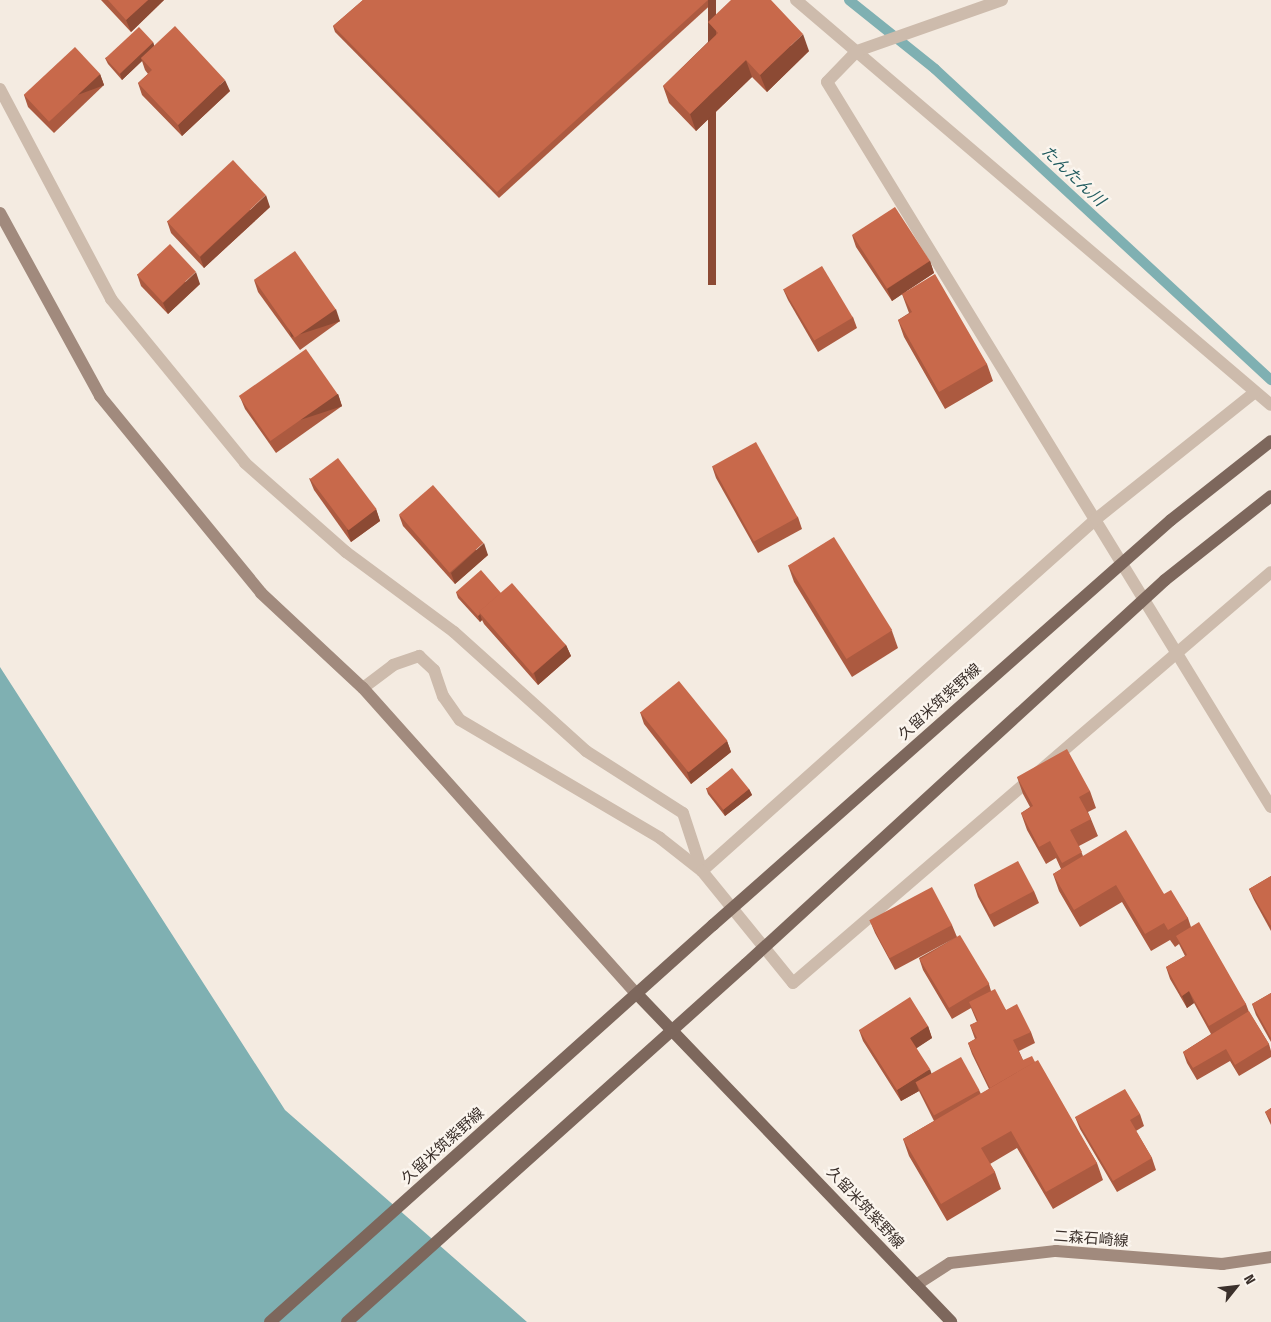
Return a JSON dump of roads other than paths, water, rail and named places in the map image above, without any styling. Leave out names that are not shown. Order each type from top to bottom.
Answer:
[{"type":"main road","name":"久留米筑紫野線","points":[[270,1322],[713,925],[1171,520],[1271,441]]},
{"type":"main road","points":[[347,1322],[746,964],[1165,580],[1271,496]]},
{"type":"main road","name":"久留米筑紫野線","points":[[637,994],[951,1322]]},
{"type":"street","points":[[796,0],[1271,405]]},
{"type":"street","points":[[1002,0],[857,52],[827,82],[1096,519],[1174,652],[1271,807]]},
{"type":"street","points":[[0,89],[110,299],[245,463],[346,552],[454,632],[586,751],[683,813],[702,871]]},
{"type":"street","points":[[0,213],[100,396],[261,593],[363,688],[637,994]]},
{"type":"street","points":[[702,871],[1096,519],[1255,392]]},
{"type":"street","points":[[363,688],[394,664],[419,656],[434,670],[443,696],[460,720],[660,838],[702,871],[793,983],[1174,652],[1271,572]]},
{"type":"street","name":"二森石崎線","points":[[916,1285],[950,1263],[1056,1251],[1222,1264],[1271,1257]]},
{"type":"water","points":[[0,667],[285,1110],[527,1322],[0,1322]]},
{"type":"waterway","name":"たんたん川","points":[[849,0],[935,69],[1271,380]]}]
